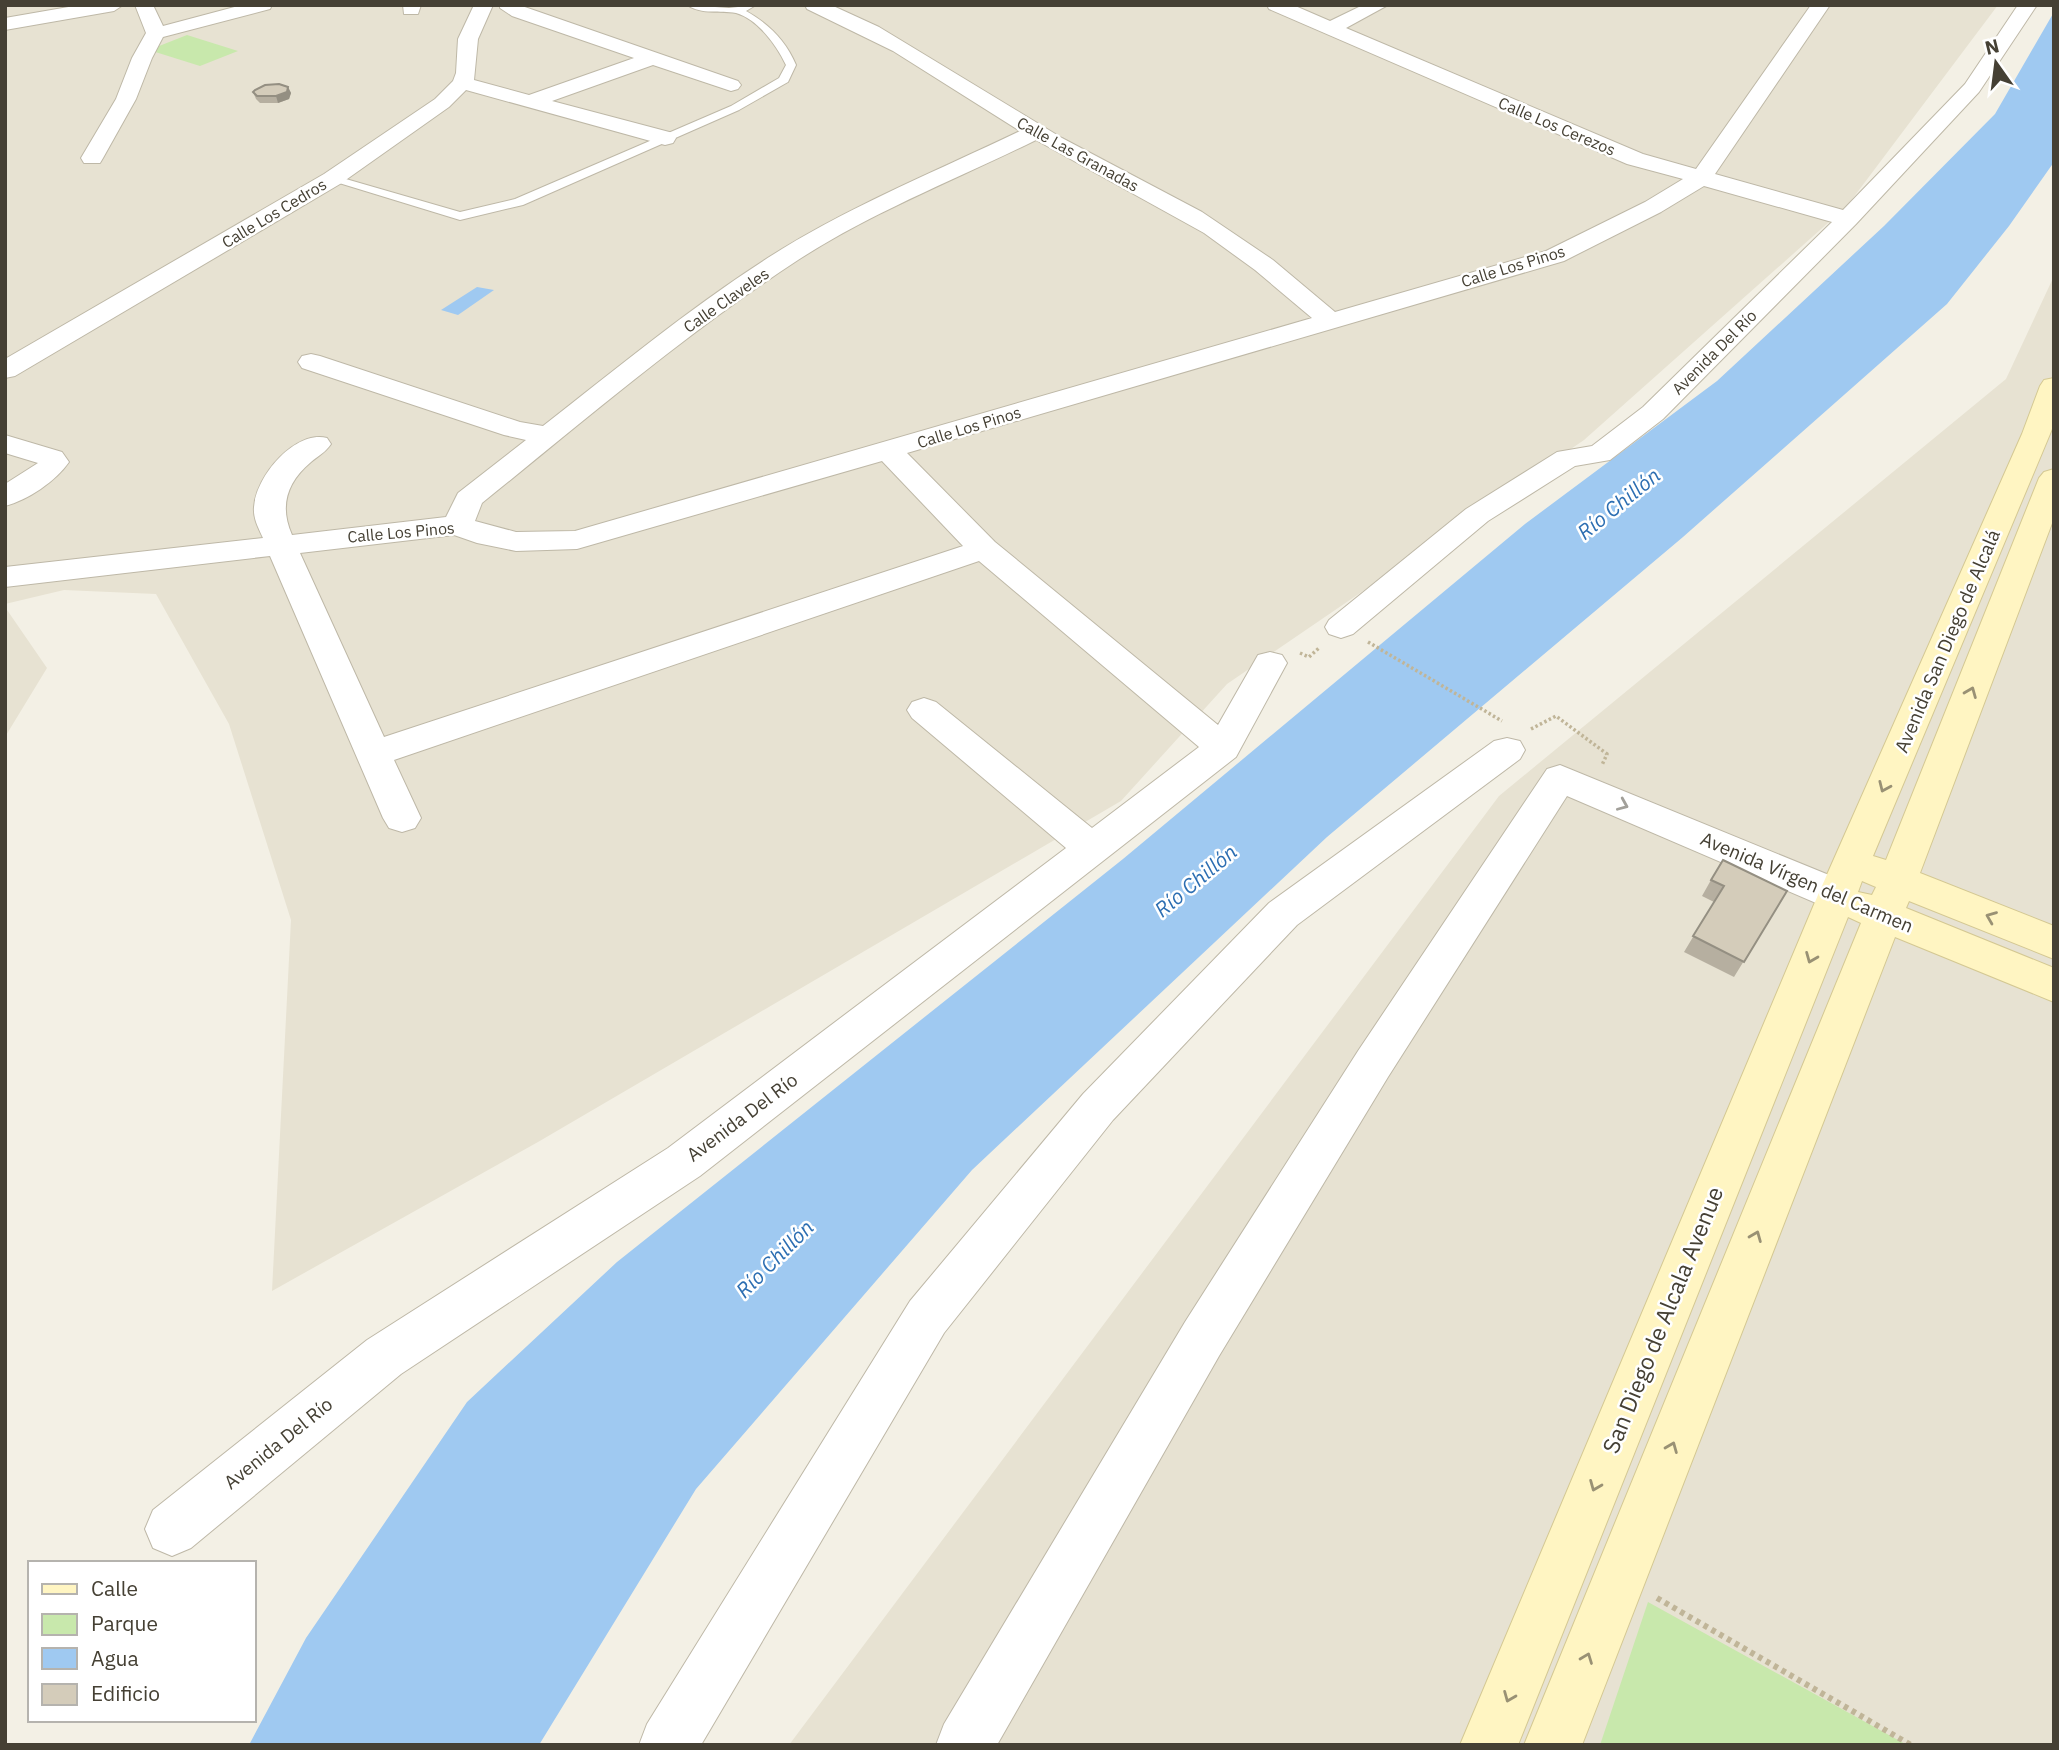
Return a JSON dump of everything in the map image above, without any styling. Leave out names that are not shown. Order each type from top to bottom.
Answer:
[{"type":"main road","name":"Avenida San Diego de Alcalá","points":[[1844,879],[2054,386]]},
{"type":"main road","points":[[2021,467],[2054,477]]},
{"type":"main road","name":"Avenida San Diego de Alcalá","points":[[1891,897],[2054,477]]},
{"type":"main road","points":[[1917,710],[1958,724]]},
{"type":"main road","name":"Avenida Vírgen del Carmen","points":[[1844,879],[1891,897],[2054,943]]},
{"type":"main road","name":"San Diego de Alcala Avenue","points":[[1489,1745],[1844,879]]},
{"type":"main road","points":[[1553,1745],[1891,897]]},
{"type":"main road","name":"Avenida Vírgen del Carmen","points":[[1891,897],[2054,986]]},
{"type":"street","points":[[5,24],[114,5]]},
{"type":"street","points":[[144,5],[156,33]]},
{"type":"street","points":[[92,158],[126,100],[142,58],[156,33],[264,5]]},
{"type":"street","points":[[484,5],[468,38],[466,73],[462,83],[666,138]]},
{"type":"street","points":[[509,5],[509,8],[519,12],[731,85]]},
{"type":"street","name":"Calle Las Granadas","points":[[814,5],[876,36],[1036,132],[1195,218],[1241,247],[1295,289],[1329,320]]},
{"type":"street","name":"Calle Los Cerezos","points":[[1276,5],[1635,159],[1847,219]]},
{"type":"street","points":[[1331,28],[1379,5]]},
{"type":"street","name":"Calle Los Pinos","points":[[5,577],[458,525],[494,540],[528,544],[576,540],[889,451],[1329,320],[1555,257],[1701,178],[1821,5]]},
{"type":"street","name":"Avenida Del Río","points":[[1341,627],[1477,515],[1567,458],[1600,454],[1653,413],[1847,219],[1972,88],[2028,5]]},
{"type":"street","points":[[532,101],[651,59]]},
{"type":"street","name":"Calle Los Cedros","points":[[5,370],[332,179],[442,103],[462,83]]},
{"type":"street","name":"Calle Claveles","points":[[458,525],[469,499],[692,322],[791,254],[850,221],[1036,132]]},
{"type":"street","points":[[311,362],[514,429],[551,436]]},
{"type":"street","points":[[5,444],[52,458],[54,462],[50,468],[5,497]]},
{"type":"street","points":[[317,444],[282,473],[270,496],[270,520],[402,818]]},
{"type":"street","points":[[889,451],[984,549],[1223,748]]},
{"type":"street","points":[[373,754],[984,549]]},
{"type":"street","name":"Avenida Del Río","points":[[173,1529],[384,1357],[684,1162],[1223,748],[1270,663]]},
{"type":"street","points":[[924,710],[1091,848]]},
{"type":"street","points":[[668,1745],[927,1317],[1098,1107],[1283,914],[1511,735]]},
{"type":"street","name":"Avenida Vírgen del Carmen","points":[[965,1745],[1209,1328],[1373,1064],[1560,778],[1844,879]]},
{"type":"lane","points":[[692,5],[716,12],[739,11],[753,5]]},
{"type":"lane","points":[[332,179],[460,216],[519,202],[735,108],[784,80],[791,65],[786,50],[753,18],[739,11]]},
{"type":"path","points":[[1366,641],[1511,735],[1556,716],[1606,754]]},
{"type":"path","points":[[1620,1576],[1911,1745]]},
{"type":"shaded area","points":[[5,5],[1998,5],[1847,206],[1584,440],[1227,684],[1121,801],[538,1142],[272,1291],[291,920],[229,724],[156,594],[64,590],[5,604]]},
{"type":"shaded area","points":[[2054,276],[2054,1745],[789,1745],[1499,796],[2006,379]]},
{"type":"shaded area","points":[[5,607],[47,668],[5,737]]},
{"type":"green space","points":[[187,35],[238,51],[200,66],[149,50]]},
{"type":"green space","points":[[1648,1602],[1907,1745],[1600,1745]]},
{"type":"water","name":"Río Chillón","points":[[2054,12],[2054,162],[2009,226],[1947,304],[1683,537],[1327,837],[972,1170],[696,1489],[539,1745],[249,1745],[306,1638],[467,1402],[617,1262],[1123,859],[1525,524],[1717,381],[1884,226],[1995,114]]},
{"type":"water","points":[[477,287],[494,290],[458,315],[441,310]]},
{"type":"building","points":[[279,84],[288,87],[287,92],[276,96],[257,96],[253,92],[265,85]]},
{"type":"building","points":[[1723,860],[1787,891],[1744,962],[1693,936],[1724,886],[1711,880]]}]
